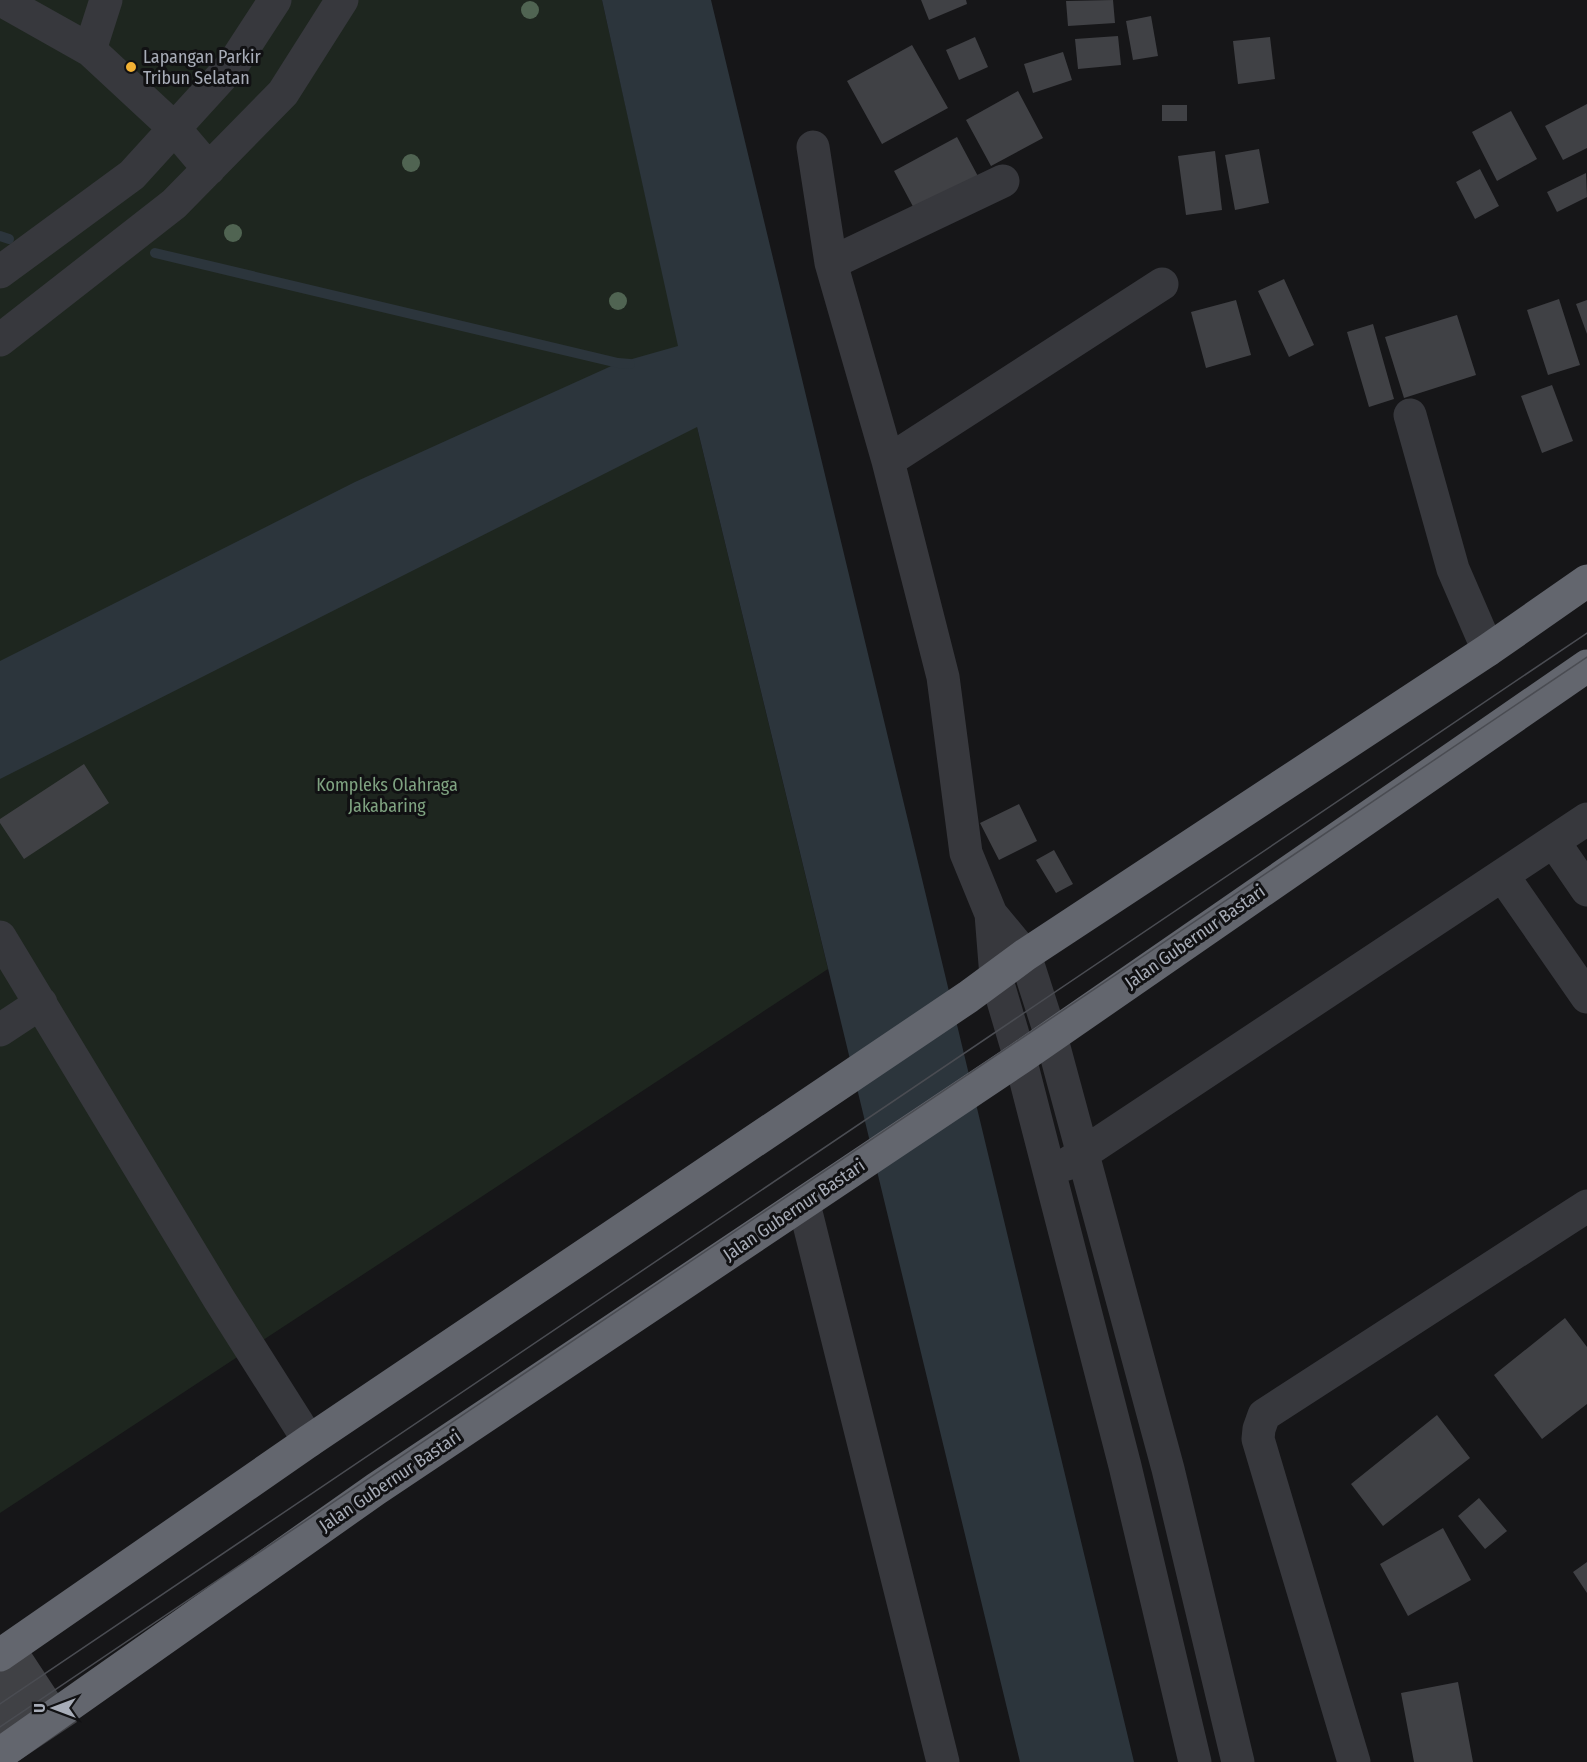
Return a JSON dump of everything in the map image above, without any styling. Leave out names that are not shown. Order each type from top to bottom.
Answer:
[{"type":"highway","points":[[0,1655],[309,1441],[968,997],[1025,955],[1488,650],[1587,581]]},
{"type":"highway","name":"Jalan Gubernur Bastari","points":[[0,1754],[376,1489],[1013,1063],[1587,666]]},
{"type":"street","points":[[90,50],[106,0]]},
{"type":"street","points":[[0,272],[132,175],[234,63],[275,0]]},
{"type":"street","points":[[0,340],[174,204],[283,93],[342,0]]},
{"type":"street","points":[[15,3],[90,50],[174,128],[209,169]]},
{"type":"street","points":[[813,147],[831,263],[888,461],[943,677],[966,853],[991,914],[1025,955],[1051,1036],[1168,1469],[1238,1762]]},
{"type":"street","points":[[831,263],[1004,181]]},
{"type":"street","points":[[888,461],[1162,284]]},
{"type":"street","points":[[1410,415],[1452,569],[1488,650]]},
{"type":"street","points":[[1051,1175],[1587,819]]},
{"type":"street","points":[[1554,842],[1587,890]]},
{"type":"street","points":[[1503,876],[1587,997]]},
{"type":"street","points":[[991,914],[996,977],[1013,1063],[1051,1175],[1125,1466],[1195,1762]]},
{"type":"street","points":[[0,937],[219,1299],[309,1441]]},
{"type":"street","points":[[0,1030],[41,1003]]},
{"type":"street","points":[[804,1204],[943,1762]]},
{"type":"street","points":[[1354,1762],[1258,1439],[1261,1422],[1264,1416],[1587,1206]]},
{"type":"green space","name":"Kompleks Olahraga Jakabaring","points":[[0,0],[602,0],[697,427],[828,969],[0,1513]]},
{"type":"shaded area","points":[[602,0],[711,0],[1134,1762],[1020,1762],[697,427],[0,779],[0,661],[355,482],[618,363],[678,346]]},
{"type":"building","points":[[921,0],[966,0],[967,4],[929,20]]},
{"type":"building","points":[[1113,0],[1115,23],[1068,26],[1066,1]]},
{"type":"building","points":[[1151,16],[1158,56],[1133,60],[1126,21]]},
{"type":"building","points":[[1118,36],[1121,65],[1078,69],[1075,39]]},
{"type":"building","points":[[975,37],[988,67],[959,80],[946,50]]},
{"type":"building","points":[[1270,37],[1275,79],[1238,84],[1233,41]]},
{"type":"building","points":[[912,45],[948,108],[882,144],[847,81]]},
{"type":"building","points":[[1063,52],[1072,80],[1033,93],[1024,64]]},
{"type":"building","points":[[1018,91],[1043,138],[991,166],[966,120]]},
{"type":"building","points":[[1587,104],[1587,148],[1563,160],[1545,126]]},
{"type":"building","points":[[1162,105],[1187,105],[1187,121],[1162,121]]},
{"type":"building","points":[[1511,111],[1537,159],[1497,181],[1472,132]]},
{"type":"building","points":[[957,137],[980,180],[917,214],[894,171]]},
{"type":"building","points":[[1259,149],[1269,203],[1235,210],[1225,155]]},
{"type":"building","points":[[1215,151],[1222,210],[1186,215],[1178,156]]},
{"type":"building","points":[[1480,169],[1499,206],[1475,219],[1456,182]]},
{"type":"building","points":[[1586,173],[1587,197],[1557,212],[1547,192]]},
{"type":"building","points":[[1284,279],[1314,345],[1289,357],[1258,291]]},
{"type":"building","points":[[1559,299],[1580,365],[1548,375],[1527,310]]},
{"type":"building","points":[[1236,300],[1251,355],[1206,368],[1191,312]]},
{"type":"building","points":[[1587,300],[1587,334],[1576,304]]},
{"type":"building","points":[[1457,315],[1476,375],[1404,398],[1385,337]]},
{"type":"building","points":[[1373,324],[1394,399],[1369,407],[1347,332]]},
{"type":"building","points":[[1552,385],[1573,441],[1542,453],[1521,396]]},
{"type":"building","points":[[84,764],[109,803],[24,859],[0,823],[0,819]]},
{"type":"building","points":[[1019,804],[1037,841],[999,860],[980,823]]},
{"type":"building","points":[[1054,850],[1073,884],[1056,893],[1036,860]]},
{"type":"building","points":[[1565,1318],[1587,1347],[1587,1404],[1542,1439],[1494,1375]]},
{"type":"building","points":[[1437,1415],[1470,1458],[1383,1526],[1351,1484]]},
{"type":"building","points":[[1479,1498],[1507,1531],[1485,1549],[1458,1516]]},
{"type":"building","points":[[1443,1528],[1471,1580],[1408,1616],[1380,1564]]},
{"type":"building","points":[[1587,1562],[1587,1593],[1573,1572]]},
{"type":"building","points":[[23,1640],[77,1722],[17,1762],[0,1762],[0,1655]]},
{"type":"building","points":[[1458,1682],[1473,1762],[1414,1762],[1401,1693]]},
{"type":"waterway","points":[[0,236],[9,239]]},
{"type":"waterway","points":[[155,253],[630,364]]},
{"type":"tram line","points":[[0,1704],[1587,633]]},
{"type":"tram line","points":[[0,1727],[1587,657]]},
{"type":"place","name":"Lapangan Parkir Tribun Selatan","points":[[131,67]]}]
